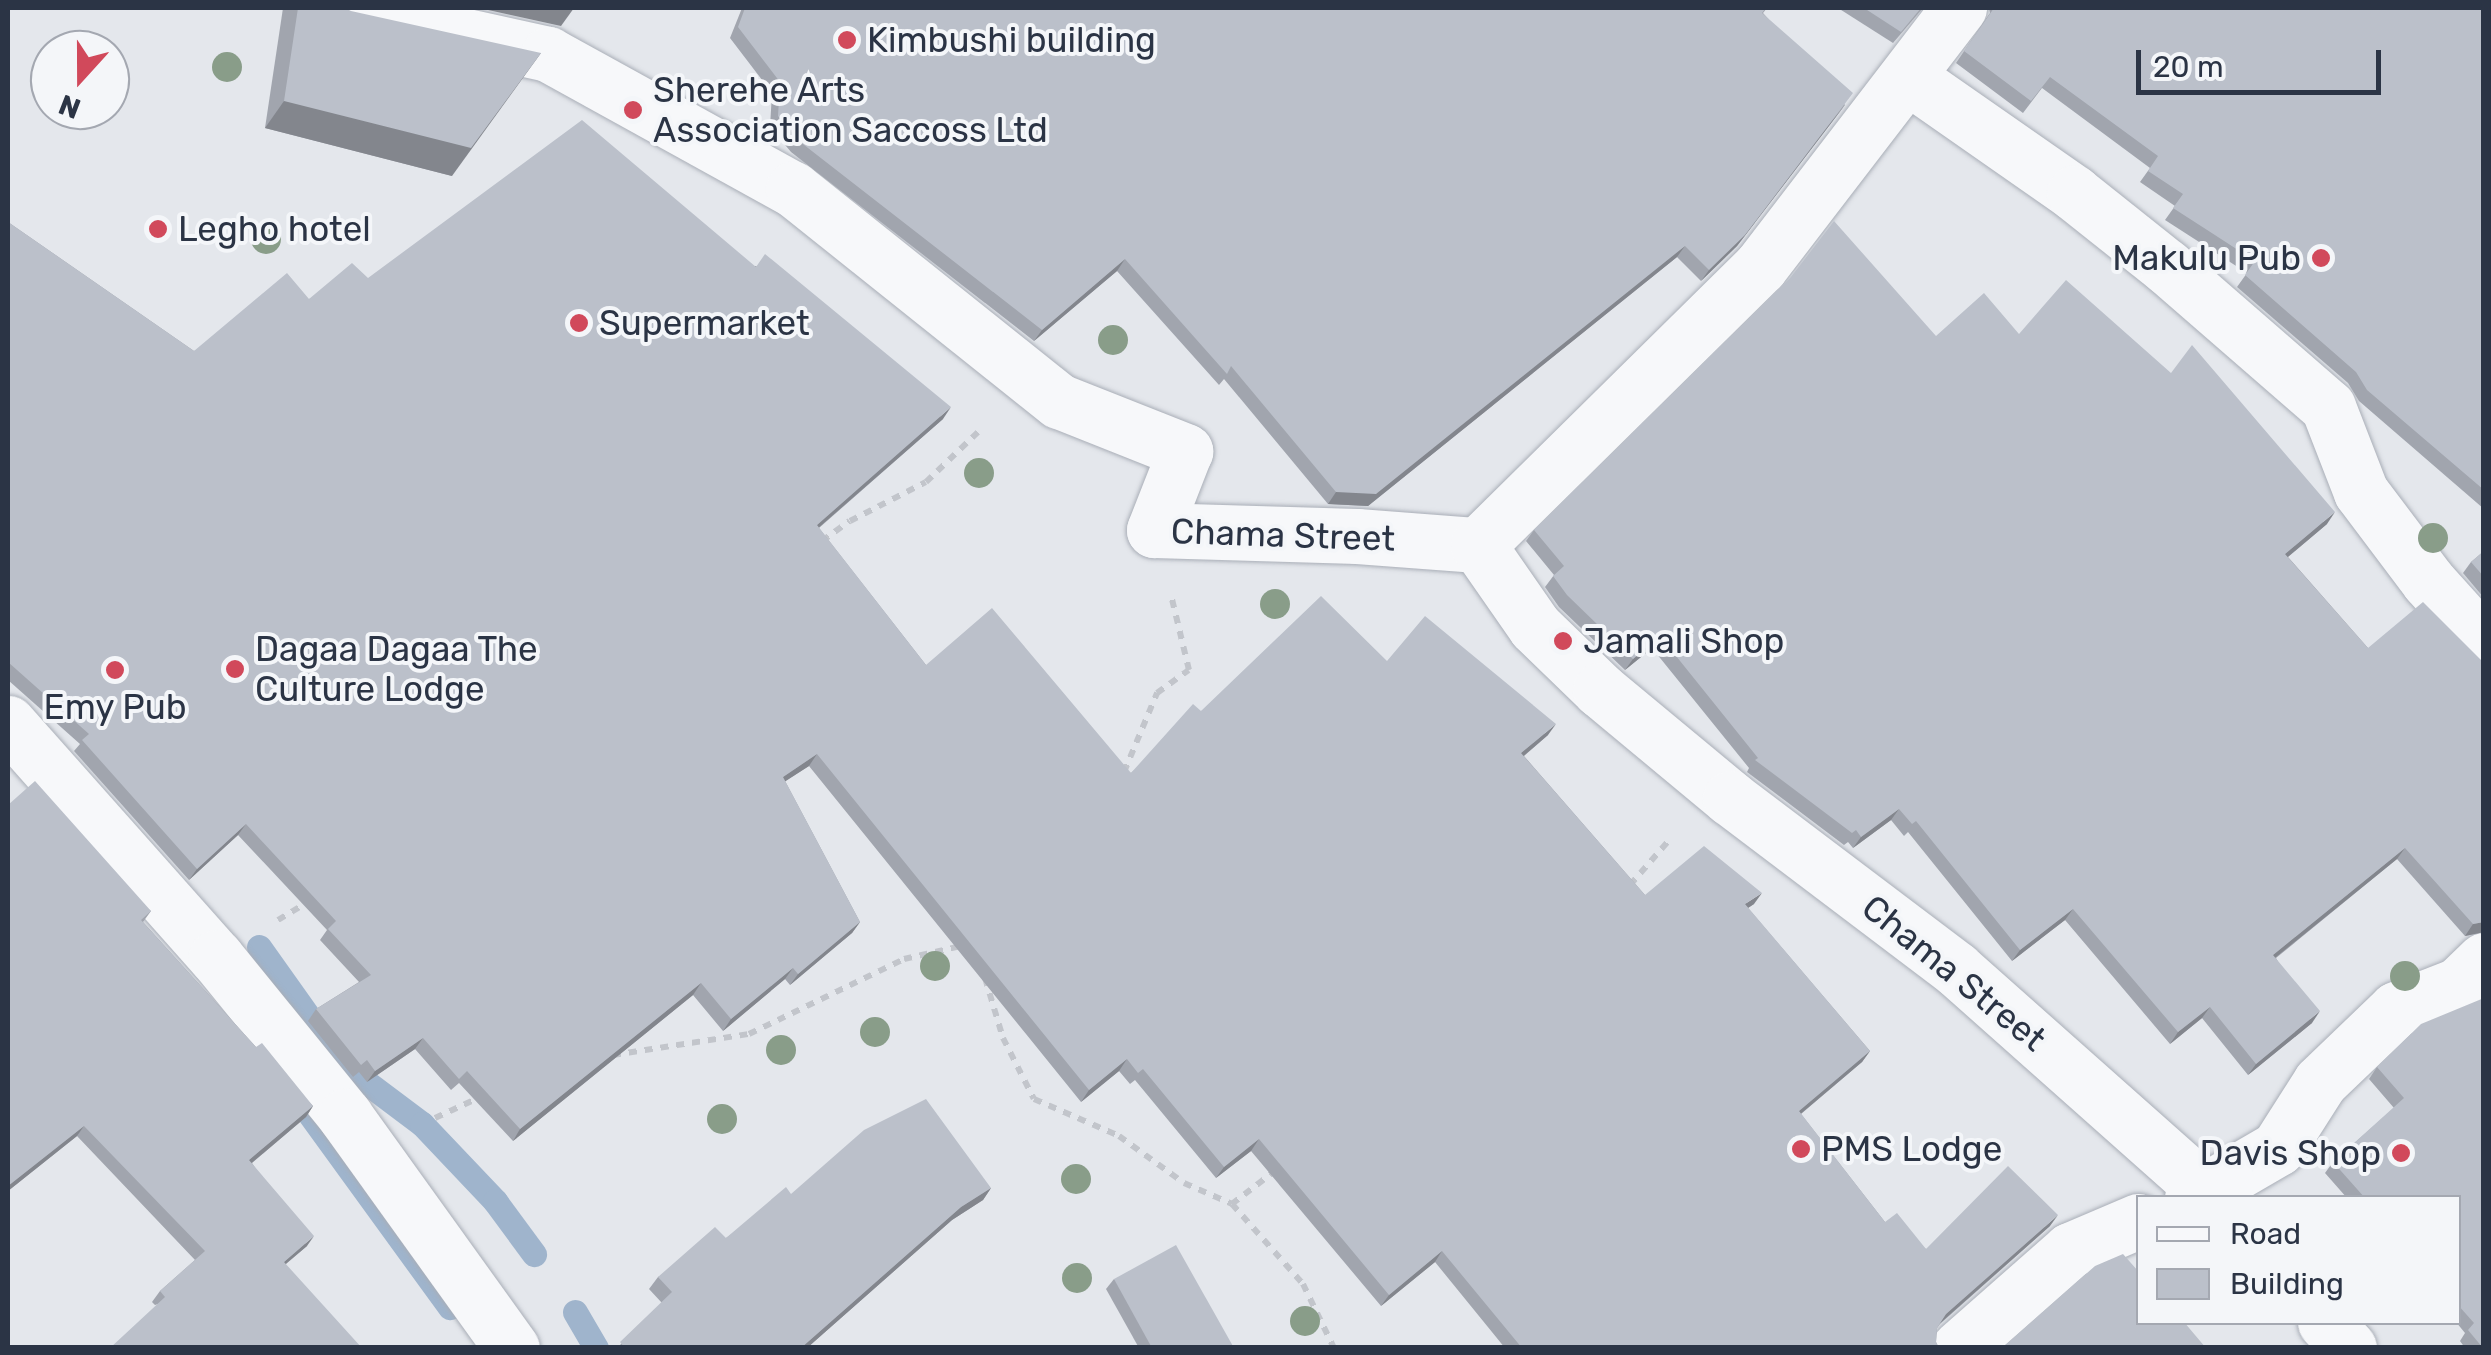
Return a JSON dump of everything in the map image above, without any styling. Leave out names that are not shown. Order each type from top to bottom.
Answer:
[{"type":"street","name":"Chama Street","points":[[338,8],[548,54],[792,188],[1059,401],[1185,451],[1154,530],[1478,544],[1534,627],[1600,690],[1730,798],[1956,969],[2205,1195]]},
{"type":"street","points":[[1478,544],[1760,267],[1959,8]]},
{"type":"street","points":[[1908,77],[2105,218],[2328,407],[2361,492],[2428,581],[2484,642]]},
{"type":"street","points":[[8,722],[216,956],[345,1116],[512,1348]]},
{"type":"street","points":[[2205,1195],[2278,1148],[2320,1082],[2396,1008],[2458,985],[2484,960]]},
{"type":"street","points":[[1959,1348],[2070,1250],[2136,1221]]},
{"type":"street","points":[[2327,1325],[2350,1348]]},
{"type":"path","points":[[811,550],[850,521],[926,482],[973,432],[1059,401]]},
{"type":"path","points":[[1121,779],[1157,692],[1189,670],[1154,530]]},
{"type":"path","points":[[1622,896],[1671,839],[1730,798]]},
{"type":"path","points":[[216,956],[315,898]]},
{"type":"path","points":[[604,1057],[750,1034],[904,960],[974,943]]},
{"type":"path","points":[[980,962],[1003,1038],[1034,1100],[1119,1136],[1184,1183],[1232,1204],[1303,1284],[1334,1348]]},
{"type":"path","points":[[345,1116],[422,1124],[491,1091]]},
{"type":"path","points":[[1232,1204],[1288,1160]]},
{"type":"building","points":[[298,8],[345,8],[541,53],[471,148],[284,101]]},
{"type":"building","points":[[745,8],[1766,8],[1762,13],[1853,93],[1745,235],[1709,270],[1685,246],[1376,494],[1336,492],[1231,366],[1227,374],[1125,259],[1042,330],[799,141],[778,116],[780,82],[738,27]]},
{"type":"building","points":[[1864,8],[1921,8],[1901,32]]},
{"type":"building","points":[[1994,8],[2484,8],[2484,490],[2367,390],[2356,372],[2245,275],[2255,261],[2173,208],[2183,194],[2148,171],[2158,156],[2050,77],[2031,101],[1964,51]]},
{"type":"building","points":[[582,120],[756,267],[765,254],[951,407],[817,525],[926,665],[992,608],[1131,773],[1193,704],[1201,711],[1321,596],[1387,661],[1425,616],[1556,724],[1521,753],[1645,895],[1704,846],[1762,893],[1745,904],[1870,1051],[1799,1111],[1885,1222],[1897,1213],[1926,1249],[2008,1166],[2058,1215],[1946,1314],[1937,1328],[1939,1348],[1522,1348],[1442,1251],[1389,1295],[1259,1139],[1224,1167],[1143,1069],[1138,1073],[1127,1059],[1089,1090],[817,754],[783,777],[860,922],[798,974],[793,968],[731,1019],[701,983],[520,1129],[467,1071],[459,1079],[423,1038],[375,1071],[367,1060],[361,1065],[316,1009],[371,975],[328,929],[336,921],[246,824],[197,869],[82,740],[89,734],[8,662],[8,222],[194,351],[287,273],[309,299],[352,263],[368,278]]},
{"type":"building","points":[[1834,221],[1936,336],[1984,293],[2019,334],[2066,280],[2171,373],[2192,345],[2335,512],[2285,554],[2368,648],[2423,602],[2484,661],[2484,922],[2473,924],[2405,848],[2273,955],[2320,1011],[2256,1064],[2210,1007],[2178,1032],[2073,909],[2020,950],[1916,821],[1912,824],[1899,809],[1861,837],[1856,830],[1852,833],[1755,760],[1758,758],[1660,636],[1633,659],[1567,595],[1553,576],[1564,566],[1534,530],[1790,278]]},
{"type":"building","points":[[2484,551],[2484,577],[2471,562]]},
{"type":"building","points":[[35,781],[151,911],[141,920],[256,1047],[262,1043],[313,1106],[249,1160],[314,1236],[284,1262],[362,1348],[110,1348],[165,1297],[160,1291],[205,1251],[84,1126],[8,1186],[8,805]]},
{"type":"building","points":[[2484,998],[2484,1348],[2468,1330],[2474,1323],[2461,1308],[2461,1195],[2362,1195],[2333,1162],[2404,1098],[2377,1067],[2421,1024]]},
{"type":"building","points":[[926,1099],[991,1188],[961,1207],[801,1348],[625,1348],[620,1342],[672,1292],[658,1277],[715,1227],[726,1238],[786,1187],[791,1194],[864,1130]]},
{"type":"building","points":[[1176,1245],[1234,1348],[1152,1348],[1114,1279]]},
{"type":"building","points":[[2123,1254],[2136,1269],[2136,1325],[2187,1325],[2206,1348],[2002,1348],[2095,1266]]},
{"type":"waterway","points":[[259,947],[342,1064],[422,1124],[495,1201],[534,1254]]},
{"type":"waterway","points":[[303,1105],[450,1307]]},
{"type":"waterway","points":[[575,1312],[596,1348]]},
{"type":"place","name":"Kimbushi building","points":[[847,40]]},
{"type":"place","name":"Sherehe Arts Association Saccoss Ltd","points":[[633,110]]},
{"type":"place","name":"Legho hotel","points":[[158,229]]},
{"type":"place","name":"Makulu Pub","points":[[2321,258]]},
{"type":"place","name":"Supermarket","points":[[579,323]]},
{"type":"place","name":"Jamali Shop","points":[[1563,641]]},
{"type":"place","name":"Dagaa Dagaa The Culture Lodge","points":[[235,669]]},
{"type":"place","name":"Emy Pub","points":[[115,670]]},
{"type":"place","name":"PMS Lodge","points":[[1801,1149]]},
{"type":"place","name":"Davis Shop","points":[[2401,1153]]}]
